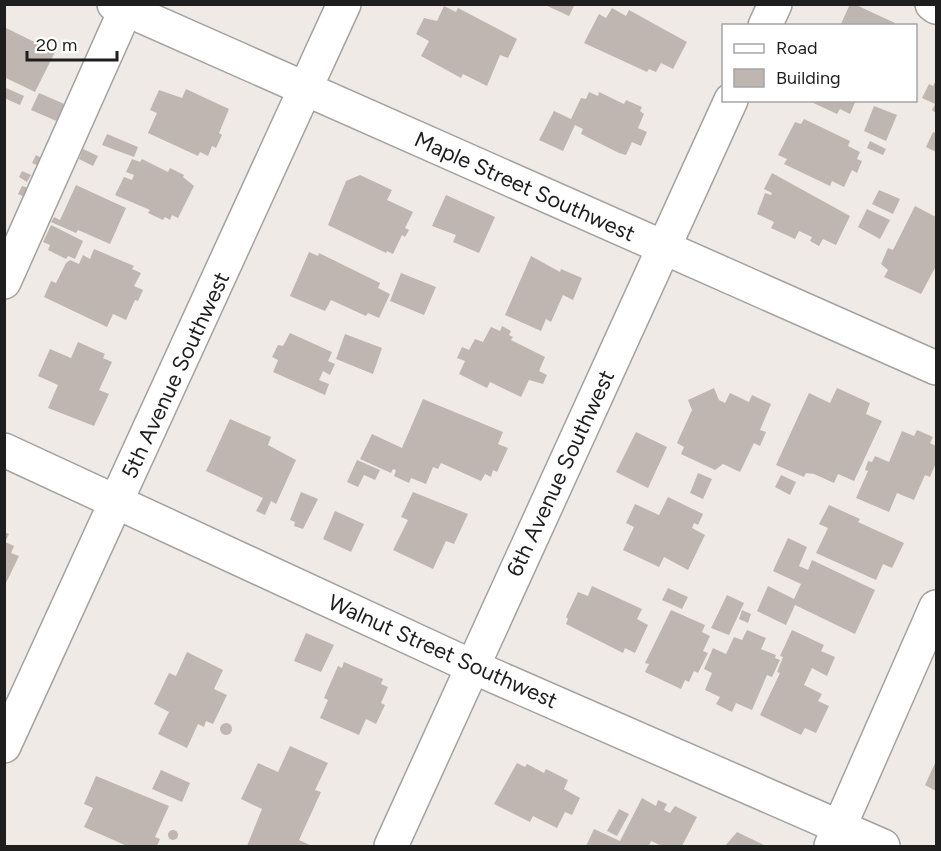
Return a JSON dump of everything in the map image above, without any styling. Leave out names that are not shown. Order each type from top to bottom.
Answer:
[{"type":"street","name":"5th Avenue Southwest","points":[[4,746],[344,4]]},
{"type":"street","points":[[766,24],[775,4]]},
{"type":"street","points":[[932,4],[936,7]]},
{"type":"street","name":"Maple Street Southwest","points":[[122,6],[306,90],[936,368]]},
{"type":"street","points":[[4,282],[122,6]]},
{"type":"street","name":"6th Avenue Southwest","points":[[391,846],[471,666],[730,102]]},
{"type":"street","name":"Walnut Street Southwest","points":[[4,450],[835,837],[883,846]]},
{"type":"street","points":[[835,837],[936,607]]},
{"type":"building","points":[[543,4],[575,4],[569,16]]},
{"type":"building","points":[[850,4],[895,23],[894,24],[841,24]]},
{"type":"building","points":[[444,6],[456,12],[458,8],[517,39],[508,58],[500,55],[487,86],[463,74],[461,78],[421,56],[429,41],[416,34],[424,18],[437,21]]},
{"type":"building","points":[[612,8],[626,16],[629,10],[687,42],[673,69],[661,63],[656,72],[649,69],[647,72],[584,43],[599,14],[606,18]]},
{"type":"building","points":[[4,27],[55,52],[35,92],[4,77]]},
{"type":"building","points":[[936,80],[936,113],[932,110],[935,104],[922,98],[929,84],[933,86]]},
{"type":"building","points":[[4,87],[24,96],[20,105],[4,98]]},
{"type":"building","points":[[186,89],[229,109],[219,133],[222,135],[216,148],[212,146],[208,156],[200,152],[198,156],[148,133],[157,113],[150,110],[159,90],[182,98]]},
{"type":"building","points":[[589,92],[598,96],[599,92],[624,104],[626,100],[642,107],[640,111],[644,114],[638,128],[647,132],[641,146],[632,142],[626,155],[619,153],[581,134],[583,129],[575,125],[563,151],[539,140],[554,111],[571,119],[581,98],[586,99]]},
{"type":"building","points":[[39,93],[69,106],[61,123],[31,110]]},
{"type":"building","points":[[811,102],[855,102],[850,114],[840,109],[837,114]]},
{"type":"building","points":[[874,106],[897,115],[886,141],[864,131]]},
{"type":"building","points":[[804,119],[850,141],[848,146],[860,152],[857,159],[862,161],[857,173],[852,170],[844,187],[832,181],[830,186],[784,164],[787,159],[778,155],[795,122],[801,124]]},
{"type":"building","points":[[933,132],[936,133],[936,152],[926,147]]},
{"type":"building","points":[[107,134],[138,147],[134,157],[102,145]]},
{"type":"building","points":[[870,141],[886,149],[883,155],[867,148]]},
{"type":"building","points":[[83,149],[98,156],[93,166],[79,159]]},
{"type":"building","points":[[36,155],[43,159],[39,166],[32,163]]},
{"type":"building","points":[[132,159],[140,162],[142,159],[168,172],[170,168],[184,175],[183,177],[194,186],[178,218],[172,215],[170,220],[165,217],[163,220],[148,213],[150,210],[115,195],[124,177],[132,180],[134,175],[126,172]]},
{"type":"building","points":[[22,171],[31,175],[27,182],[19,177]]},
{"type":"building","points":[[772,173],[850,216],[836,245],[823,239],[819,246],[810,241],[812,237],[799,231],[795,239],[771,228],[774,222],[757,214],[765,193],[771,195],[772,193],[764,189]]},
{"type":"building","points":[[360,175],[392,190],[387,200],[413,212],[405,228],[409,230],[405,237],[402,235],[393,254],[387,251],[386,253],[328,225],[346,181]]},
{"type":"building","points":[[76,185],[126,208],[110,244],[78,230],[76,233],[51,222],[54,217],[60,220]]},
{"type":"building","points":[[22,186],[29,188],[25,197],[18,194]]},
{"type":"building","points":[[879,190],[900,199],[893,214],[872,204]]},
{"type":"building","points":[[446,195],[495,217],[479,253],[453,242],[456,235],[432,226]]},
{"type":"building","points":[[915,206],[936,217],[936,266],[921,294],[884,277],[888,270],[881,264],[888,248],[893,250]]},
{"type":"building","points":[[867,209],[890,220],[880,239],[858,227]]},
{"type":"building","points":[[51,225],[83,241],[75,259],[68,256],[66,259],[48,250],[50,245],[43,242]]},
{"type":"building","points":[[94,249],[134,266],[132,269],[141,273],[134,286],[143,290],[138,301],[135,300],[126,320],[113,314],[107,327],[44,297],[51,281],[56,283],[66,263],[70,260],[79,264],[83,255],[90,259]]},
{"type":"building","points":[[309,252],[318,256],[319,253],[380,283],[378,288],[390,294],[379,318],[368,313],[366,316],[331,300],[325,311],[290,296]]},
{"type":"building","points":[[531,256],[560,272],[561,269],[582,278],[573,300],[563,295],[551,322],[546,319],[541,331],[505,315]]},
{"type":"building","points":[[401,273],[436,287],[424,315],[390,301]]},
{"type":"building","points":[[502,326],[511,331],[509,335],[513,337],[511,340],[545,357],[539,371],[547,375],[543,384],[529,380],[521,397],[490,382],[487,388],[459,374],[465,361],[457,358],[462,347],[469,350],[475,339],[483,342],[491,327],[500,331]]},
{"type":"building","points":[[290,333],[332,352],[328,361],[335,364],[330,375],[323,371],[319,380],[329,384],[325,395],[273,372],[278,360],[272,357],[278,345],[283,346]]},
{"type":"building","points":[[345,334],[382,348],[373,374],[336,359]]},
{"type":"building","points":[[78,342],[105,354],[103,358],[112,362],[99,390],[109,394],[94,426],[48,408],[58,385],[38,376],[50,349],[71,358]]},
{"type":"building","points":[[714,388],[719,400],[725,403],[730,393],[749,402],[752,395],[771,404],[760,430],[766,432],[760,446],[754,443],[740,472],[723,464],[715,470],[681,454],[684,447],[677,443],[692,410],[688,400]]},
{"type":"building","points":[[837,388],[870,403],[866,414],[882,421],[854,481],[838,474],[834,483],[814,474],[806,473],[804,477],[776,465],[809,393],[830,403]]},
{"type":"building","points":[[423,399],[503,432],[498,444],[508,448],[497,472],[493,470],[491,477],[485,474],[481,481],[441,463],[438,469],[433,467],[426,484],[411,478],[409,483],[394,476],[396,470],[393,469],[391,473],[360,459],[372,434],[402,448]]},
{"type":"building","points":[[230,419],[271,437],[268,445],[296,460],[276,504],[271,501],[265,515],[256,511],[263,498],[206,471]]},
{"type":"building","points":[[917,430],[933,437],[930,443],[936,446],[936,463],[930,477],[925,475],[914,500],[897,493],[889,512],[856,498],[868,471],[865,470],[868,461],[872,462],[875,456],[889,462],[902,431],[914,436]]},
{"type":"building","points":[[636,432],[667,447],[648,488],[616,472]]},
{"type":"building","points":[[357,460],[380,470],[375,480],[364,475],[358,487],[347,482]]},
{"type":"building","points":[[698,473],[712,479],[703,499],[690,493]]},
{"type":"building","points":[[781,475],[796,482],[790,495],[775,487]]},
{"type":"building","points":[[301,492],[318,499],[303,529],[294,526],[295,522],[290,520]]},
{"type":"building","points":[[413,492],[468,514],[454,544],[446,541],[433,569],[393,550],[408,520],[401,517]]},
{"type":"building","points":[[668,497],[703,514],[698,525],[694,523],[692,528],[705,535],[688,570],[664,557],[659,567],[623,550],[634,527],[626,523],[635,504],[659,515]]},
{"type":"building","points":[[829,505],[860,519],[858,522],[904,543],[892,568],[883,564],[876,580],[816,553],[828,528],[819,524]]},
{"type":"building","points":[[335,511],[364,524],[351,552],[323,539]]},
{"type":"building","points":[[4,532],[9,534],[5,542],[14,546],[11,553],[19,556],[4,587]]},
{"type":"building","points":[[788,538],[807,547],[799,566],[808,570],[812,560],[875,590],[855,634],[795,605],[786,625],[757,611],[768,586],[794,599],[801,584],[773,571]]},
{"type":"building","points":[[592,586],[642,609],[637,619],[648,625],[635,653],[625,648],[623,653],[566,624],[568,619],[566,617],[578,592],[588,596]]},
{"type":"building","points":[[668,588],[688,597],[682,609],[662,600]]},
{"type":"building","points":[[727,595],[744,603],[729,635],[711,628]]},
{"type":"building","points":[[671,610],[705,625],[702,632],[710,636],[703,651],[708,653],[698,673],[694,671],[689,682],[685,680],[681,689],[645,672],[649,664],[645,663]]},
{"type":"building","points":[[742,610],[751,614],[748,623],[739,619]]},
{"type":"building","points":[[747,630],[766,638],[761,649],[776,655],[775,658],[780,660],[772,677],[767,675],[752,710],[736,703],[732,712],[716,704],[720,697],[705,690],[712,673],[704,669],[713,648],[726,654],[734,637],[742,640]]},
{"type":"building","points":[[792,630],[824,645],[821,651],[835,657],[827,676],[812,668],[804,685],[822,694],[818,701],[829,706],[816,733],[805,728],[801,735],[760,715],[780,673],[777,672],[783,657],[780,656]]},
{"type":"building","points":[[306,633],[334,645],[321,672],[294,661]]},
{"type":"building","points":[[187,652],[223,670],[214,689],[227,695],[213,724],[206,721],[204,727],[198,724],[187,748],[158,734],[169,712],[154,704],[169,673],[176,676]]},
{"type":"building","points":[[344,662],[383,679],[381,684],[388,687],[381,703],[385,705],[376,724],[366,719],[359,735],[320,718],[328,700],[324,698],[338,666],[342,668]]},
{"type":"building","points":[[226,723],[232,729],[226,735],[220,729]]},
{"type":"building","points":[[290,746],[328,763],[315,790],[321,792],[299,840],[312,846],[247,846],[262,809],[241,799],[258,763],[278,772]]},
{"type":"building","points":[[936,761],[936,791],[925,785]]},
{"type":"building","points":[[517,763],[525,767],[527,764],[544,773],[546,769],[568,780],[564,789],[580,798],[572,815],[565,812],[557,828],[533,816],[530,822],[494,804]]},
{"type":"building","points":[[161,770],[190,783],[182,802],[152,789]]},
{"type":"building","points":[[96,776],[169,806],[155,837],[160,839],[157,846],[127,846],[84,827],[93,808],[84,804]]},
{"type":"building","points":[[642,798],[656,806],[658,800],[667,804],[664,810],[670,813],[675,806],[697,817],[682,846],[662,846],[651,841],[649,846],[586,846],[594,829],[620,841]]},
{"type":"building","points":[[619,809],[629,814],[617,836],[607,831]]},
{"type":"building","points":[[173,830],[178,835],[173,840],[168,835]]},
{"type":"building","points":[[737,832],[766,846],[725,846]]}]
